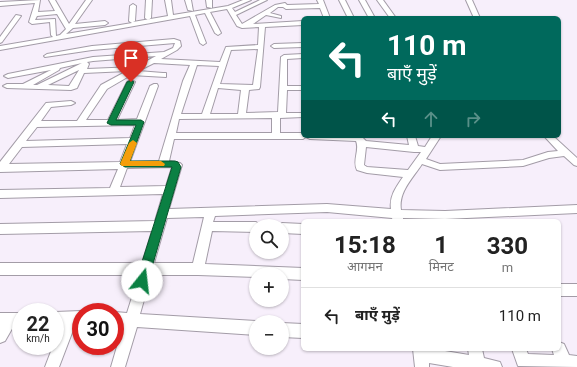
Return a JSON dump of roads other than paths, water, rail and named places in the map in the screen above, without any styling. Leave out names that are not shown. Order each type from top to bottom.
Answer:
[{"type":"street","points":[[0,4],[10,1],[38,0],[33,22],[53,20],[54,35]]},
{"type":"street","points":[[52,0],[66,33]]},
{"type":"street","points":[[66,33],[89,0]]},
{"type":"street","points":[[148,18],[149,0]]},
{"type":"street","points":[[168,0],[171,16]]},
{"type":"street","points":[[188,0],[203,43]]},
{"type":"street","points":[[209,0],[209,9],[218,33]]},
{"type":"street","points":[[66,33],[121,27],[209,9],[240,0]]},
{"type":"street","points":[[225,4],[248,0]]},
{"type":"street","points":[[233,15],[264,0],[286,10],[301,21]]},
{"type":"street","points":[[305,0],[306,6]]},
{"type":"street","points":[[342,0],[349,16]]},
{"type":"street","points":[[362,0],[371,16]]},
{"type":"street","points":[[380,0],[392,16]]},
{"type":"street","points":[[469,0],[476,16]]},
{"type":"street","points":[[244,26],[265,13],[321,3],[326,16]]},
{"type":"street","points":[[225,4],[238,25],[244,26],[262,25],[286,10]]},
{"type":"street","points":[[132,21],[133,6]]},
{"type":"street","points":[[34,14],[58,12]]},
{"type":"street","points":[[265,13],[280,18]]},
{"type":"street","points":[[0,41],[2,35],[18,16]]},
{"type":"street","points":[[0,44],[148,18],[171,16]]},
{"type":"street","points":[[0,48],[105,23]]},
{"type":"street","points":[[216,86],[254,88],[257,85],[262,25]]},
{"type":"street","points":[[0,27],[10,26]]},
{"type":"street","points":[[120,39],[121,27]]},
{"type":"street","points":[[47,56],[92,48],[120,39],[178,42],[177,47],[166,54],[101,89],[80,123]]},
{"type":"street","points":[[274,46],[301,45]]},
{"type":"street","points":[[0,57],[9,47]]},
{"type":"street","points":[[205,116],[230,47],[261,47]]},
{"type":"street","points":[[25,87],[88,53],[92,48]]},
{"type":"street","points":[[8,76],[98,58],[166,54]]},
{"type":"street","points":[[276,135],[283,88],[284,57],[301,56]]},
{"type":"street","points":[[39,87],[83,68],[98,58]]},
{"type":"street","points":[[152,61],[223,64]]},
{"type":"street","points":[[163,164],[187,81],[194,63]]},
{"type":"street","points":[[83,68],[138,69]]},
{"type":"street","points":[[6,86],[71,88],[74,86],[83,68]]},
{"type":"street","points":[[129,73],[163,75]]},
{"type":"street","points":[[111,123],[131,82]]},
{"type":"street","points":[[114,191],[154,86]]},
{"type":"street","points":[[242,115],[245,88]]},
{"type":"street","points":[[283,88],[301,88]]},
{"type":"street","points":[[1,168],[50,104],[71,104]]},
{"type":"street","points":[[176,117],[279,114],[301,115]]},
{"type":"street","points":[[34,124],[141,122]]},
{"type":"street","points":[[171,136],[301,136]]},
{"type":"street","points":[[358,138],[361,140],[362,144],[359,165],[362,169],[410,174]]},
{"type":"street","points":[[411,138],[414,149]]},
{"type":"street","points":[[398,217],[395,203],[396,196],[402,184],[436,138]]},
{"type":"street","points":[[550,138],[577,163]]},
{"type":"street","points":[[19,144],[133,141]]},
{"type":"street","points":[[362,144],[427,150]]},
{"type":"street","points":[[420,160],[447,168],[523,163],[548,155],[566,153]]},
{"type":"street","points":[[1,168],[125,164],[176,165],[118,367]]},
{"type":"street","points":[[0,194],[170,190]]},
{"type":"street","points":[[163,214],[319,208],[398,217],[446,218],[500,217],[576,210]]},
{"type":"street","points":[[198,269],[210,212]]},
{"type":"street","points":[[0,229],[159,226]]},
{"type":"street","points":[[207,226],[249,227]]},
{"type":"street","points":[[289,228],[301,229]]},
{"type":"street","points":[[0,269],[146,268],[301,274]]},
{"type":"street","points":[[561,290],[577,290]]},
{"type":"street","points":[[0,336],[10,320]]},
{"type":"street","points":[[124,320],[249,328]]},
{"type":"street","points":[[52,367],[72,324]]},
{"type":"street","points":[[289,330],[301,331]]},
{"type":"street","points":[[475,351],[476,365]]},
{"type":"street","points":[[560,351],[570,364]]},
{"type":"street","points":[[421,357],[496,367]]},
{"type":"street","points":[[523,359],[570,364]]}]
